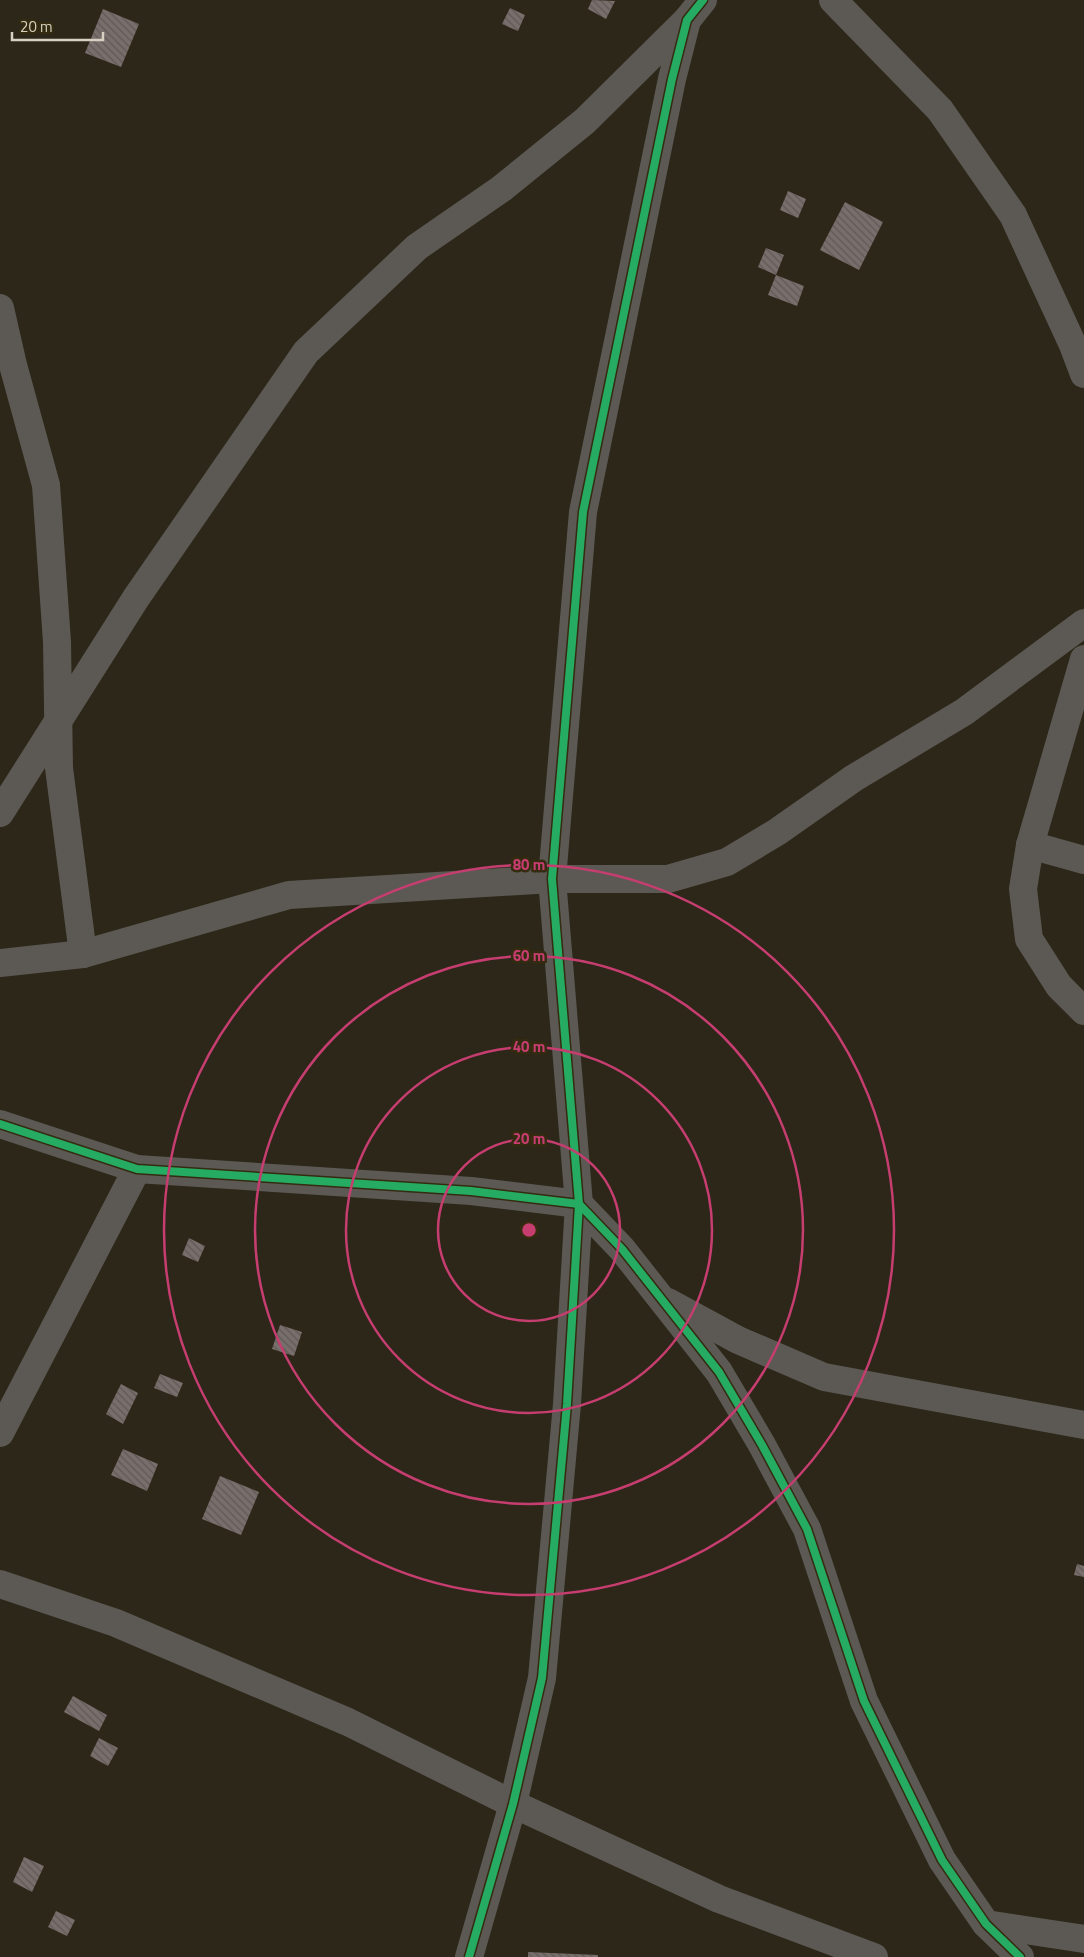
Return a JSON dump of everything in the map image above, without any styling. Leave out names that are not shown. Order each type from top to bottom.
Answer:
[{"type":"street","points":[[833,0],[940,110],[1013,215],[1084,374]]},
{"type":"street","points":[[0,813],[136,598],[306,352],[417,247],[500,189],[585,121],[695,7]]},
{"type":"street","points":[[470,1957],[513,1804],[542,1678],[567,1404],[579,1204],[552,879],[583,512],[672,78],[695,7]]},
{"type":"street","points":[[0,308],[13,365],[46,485],[56,642],[59,768],[83,954]]},
{"type":"street","points":[[0,963],[83,954],[289,894],[552,879],[668,878],[727,862],[777,832],[854,778],[964,712],[1084,623]]},
{"type":"street","points":[[1084,659],[1030,845],[1023,888],[1029,938],[1059,986],[1084,1011]]},
{"type":"street","points":[[1030,845],[1084,860]]},
{"type":"street","points":[[0,1124],[137,1169],[471,1191],[579,1204],[622,1249],[718,1372],[762,1445],[807,1529],[864,1701],[942,1860],[986,1924],[1020,1957]]},
{"type":"street","points":[[0,1433],[137,1169]]},
{"type":"street","points":[[658,1296],[738,1340],[824,1376],[1084,1425]]},
{"type":"street","points":[[0,1584],[116,1623],[339,1718],[513,1804],[719,1899],[874,1957]]},
{"type":"street","points":[[986,1924],[1084,1939]]},
{"type":"building","points":[[592,0],[615,1],[606,19],[588,9]]},
{"type":"building","points":[[510,8],[525,15],[518,31],[502,24]]},
{"type":"building","points":[[103,9],[139,24],[121,67],[85,53]]},
{"type":"building","points":[[788,191],[806,199],[798,218],[780,210]]},
{"type":"building","points":[[845,202],[883,222],[859,270],[820,250]]},
{"type":"building","points":[[766,248],[784,255],[776,275],[758,267]]},
{"type":"building","points":[[776,275],[804,286],[797,306],[768,295]]},
{"type":"building","points":[[189,1238],[205,1246],[198,1262],[182,1255]]},
{"type":"building","points":[[280,1325],[302,1332],[294,1356],[272,1349]]},
{"type":"building","points":[[160,1374],[183,1383],[177,1397],[154,1388]]},
{"type":"building","points":[[121,1384],[138,1393],[123,1424],[106,1414]]},
{"type":"building","points":[[123,1449],[158,1464],[147,1491],[111,1475]]},
{"type":"building","points":[[220,1476],[259,1492],[241,1535],[202,1519]]},
{"type":"building","points":[[1077,1564],[1084,1566],[1084,1577],[1074,1575]]},
{"type":"building","points":[[73,1696],[107,1715],[99,1731],[64,1712]]},
{"type":"building","points":[[99,1738],[118,1748],[108,1766],[90,1756]]},
{"type":"building","points":[[24,1857],[44,1866],[32,1892],[13,1882]]},
{"type":"building","points":[[56,1911],[75,1920],[67,1936],[48,1927]]},
{"type":"building","points":[[528,1952],[598,1955],[598,1957],[528,1957]]},
{"type":"cycle path","points":[[469,1957],[513,1804],[542,1678],[567,1404],[579,1204],[552,879],[583,512],[672,79],[687,20],[703,0]]},
{"type":"cycle path","points":[[0,1124],[137,1169],[471,1191],[579,1204],[622,1249],[719,1372],[762,1445],[807,1529],[864,1701],[942,1860],[986,1924],[1020,1957]]}]
